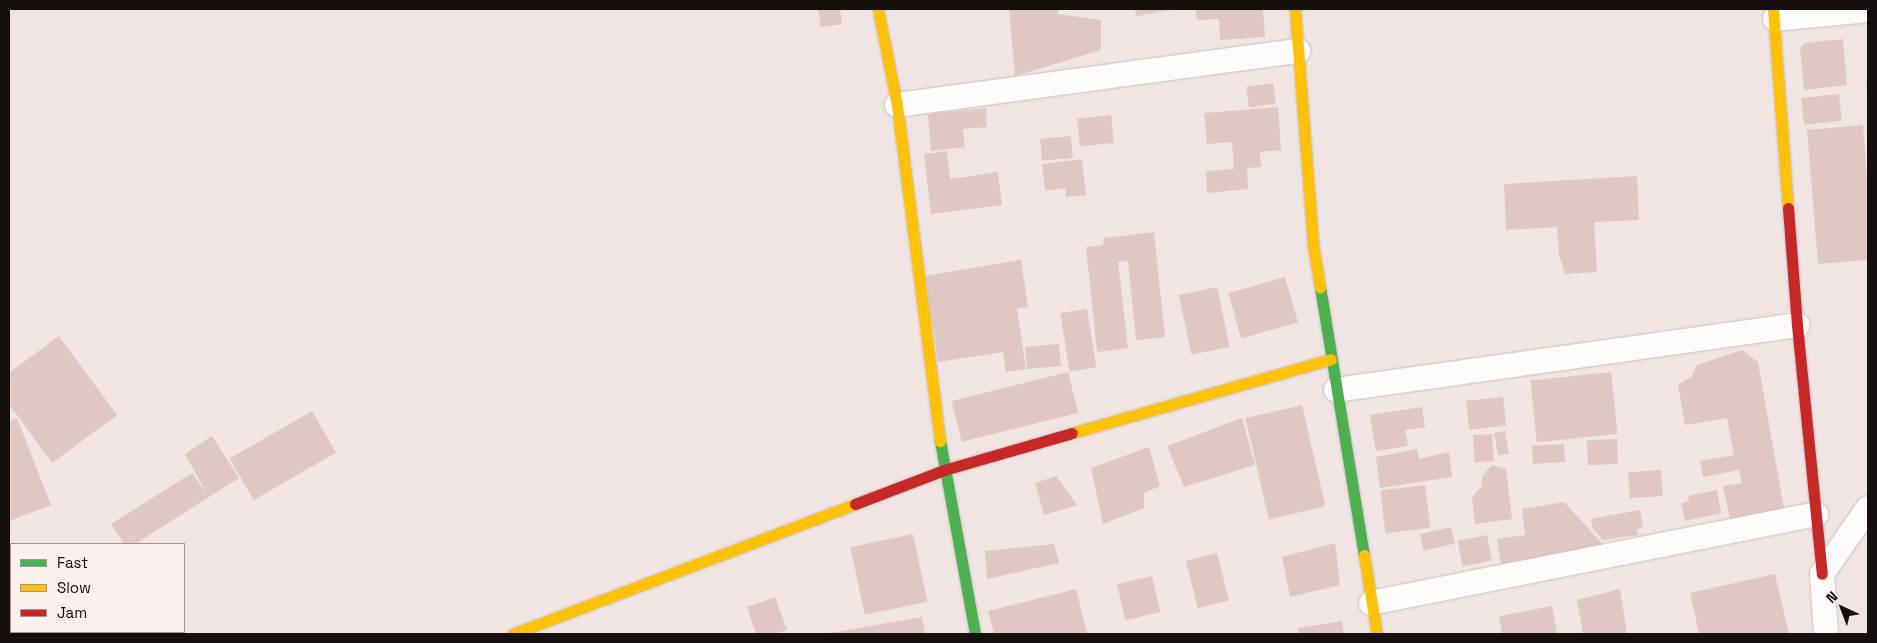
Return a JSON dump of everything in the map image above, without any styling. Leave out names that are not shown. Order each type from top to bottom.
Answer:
[{"type":"street","points":[[878,9],[897,105],[944,470],[975,634]]},
{"type":"street","points":[[1295,9],[1313,246],[1376,634]]},
{"type":"street","points":[[1826,634],[1822,574],[1797,325],[1774,14],[1868,10]]},
{"type":"street","points":[[897,105],[1298,51]]},
{"type":"street","points":[[1336,390],[1797,325]]},
{"type":"street","points":[[513,634],[944,470],[1331,359]]},
{"type":"street","points":[[1822,574],[1868,508]]},
{"type":"street","points":[[1371,602],[1816,514]]},
{"type":"building","points":[[818,9],[840,9],[842,24],[821,27]]},
{"type":"building","points":[[1009,9],[1057,9],[1058,14],[1101,20],[1101,50],[1015,76]]},
{"type":"building","points":[[1135,9],[1169,9],[1169,10],[1136,16]]},
{"type":"building","points":[[1196,9],[1263,9],[1265,37],[1220,40],[1219,19],[1197,20]]},
{"type":"building","points":[[1843,39],[1847,85],[1804,90],[1800,48],[1805,43]]},
{"type":"building","points":[[1868,82],[1868,98],[1867,98],[1866,83]]},
{"type":"building","points":[[1273,83],[1276,104],[1249,108],[1246,87]]},
{"type":"building","points":[[1839,94],[1842,121],[1804,125],[1801,98]]},
{"type":"building","points":[[1278,107],[1281,150],[1260,152],[1261,167],[1247,168],[1248,189],[1207,193],[1206,171],[1234,169],[1232,142],[1207,144],[1204,113]]},
{"type":"building","points":[[986,108],[987,127],[963,129],[965,147],[931,151],[928,114]]},
{"type":"building","points":[[1111,115],[1114,143],[1080,146],[1077,119]]},
{"type":"building","points":[[1863,125],[1868,193],[1868,260],[1818,264],[1807,130]]},
{"type":"building","points":[[1071,136],[1073,158],[1042,161],[1040,139]]},
{"type":"building","points":[[947,151],[950,179],[998,172],[1002,205],[931,214],[924,154]]},
{"type":"building","points":[[1082,159],[1086,195],[1066,197],[1065,188],[1045,191],[1042,164]]},
{"type":"building","points":[[1637,176],[1639,220],[1594,222],[1597,272],[1565,274],[1559,255],[1557,227],[1506,230],[1504,184]]},
{"type":"building","points":[[1154,232],[1165,337],[1136,340],[1128,261],[1118,262],[1128,348],[1097,352],[1086,247],[1103,245],[1104,238]]},
{"type":"building","points":[[1021,260],[1028,307],[1017,309],[1026,369],[1006,372],[1003,352],[938,362],[925,276]]},
{"type":"building","points":[[1285,277],[1298,322],[1241,338],[1228,293]]},
{"type":"building","points":[[1217,287],[1230,347],[1192,355],[1179,295]]},
{"type":"building","points":[[1087,309],[1096,367],[1070,371],[1060,313]]},
{"type":"building","points":[[59,336],[117,415],[52,463],[9,404],[9,373]]},
{"type":"building","points":[[1059,344],[1061,366],[1027,369],[1025,347]]},
{"type":"building","points":[[1742,350],[1758,362],[1784,509],[1730,519],[1723,486],[1742,483],[1739,470],[1703,477],[1700,461],[1734,455],[1727,418],[1685,425],[1678,385],[1692,376],[1697,365]]},
{"type":"building","points":[[1068,372],[1078,413],[962,442],[952,401]]},
{"type":"building","points":[[1611,372],[1617,434],[1537,442],[1530,380]]},
{"type":"building","points":[[1503,397],[1506,426],[1469,430],[1466,401]]},
{"type":"building","points":[[1302,405],[1325,506],[1269,519],[1245,418]]},
{"type":"building","points":[[1422,407],[1425,427],[1405,430],[1408,446],[1376,451],[1370,415]]},
{"type":"building","points":[[312,411],[336,453],[254,500],[230,458]]},
{"type":"building","points":[[17,418],[51,505],[9,521],[9,422]]},
{"type":"building","points":[[1242,418],[1255,465],[1184,487],[1167,446]]},
{"type":"building","points":[[1505,431],[1509,454],[1498,456],[1494,433]]},
{"type":"building","points":[[1492,434],[1494,461],[1475,462],[1473,435]]},
{"type":"building","points":[[212,436],[239,478],[137,543],[123,543],[111,524],[192,473],[207,494],[185,454]]},
{"type":"building","points":[[1617,439],[1618,464],[1588,465],[1587,440]]},
{"type":"building","points":[[1564,444],[1565,462],[1533,464],[1532,446]]},
{"type":"building","points":[[1149,447],[1160,486],[1144,493],[1144,508],[1103,524],[1091,468]]},
{"type":"building","points":[[1417,449],[1419,459],[1449,452],[1452,477],[1380,488],[1376,457]]},
{"type":"building","points":[[1492,465],[1506,469],[1512,519],[1475,524],[1472,497],[1482,486],[1482,476]]},
{"type":"building","points":[[1661,470],[1663,496],[1630,498],[1628,472]]},
{"type":"building","points":[[1056,476],[1077,505],[1044,515],[1035,483]]},
{"type":"building","points":[[1425,485],[1430,528],[1386,533],[1380,490]]},
{"type":"building","points":[[1717,490],[1721,513],[1685,521],[1681,503],[1689,501],[1688,496]]},
{"type":"building","points":[[1564,502],[1601,542],[1602,549],[1501,564],[1497,539],[1525,535],[1522,509]]},
{"type":"building","points":[[1640,510],[1643,528],[1636,529],[1639,535],[1603,540],[1593,529],[1591,519]]},
{"type":"building","points":[[1451,527],[1455,544],[1424,551],[1420,534]]},
{"type":"building","points":[[913,534],[927,601],[865,615],[850,547]]},
{"type":"building","points":[[1487,535],[1492,561],[1463,566],[1458,541]]},
{"type":"building","points":[[1335,543],[1340,585],[1290,597],[1282,557]]},
{"type":"building","points":[[1054,544],[1059,563],[987,579],[985,551]]},
{"type":"building","points":[[1217,553],[1229,601],[1198,608],[1186,561]]},
{"type":"building","points":[[1775,574],[1789,634],[1699,634],[1690,593]]},
{"type":"building","points":[[1152,576],[1160,612],[1125,620],[1117,584]]},
{"type":"building","points":[[1076,589],[1087,634],[994,634],[988,611]]},
{"type":"building","points":[[1620,589],[1627,634],[1583,634],[1577,600]]},
{"type":"building","points":[[775,597],[787,630],[774,634],[756,634],[747,607]]},
{"type":"building","points":[[1552,606],[1557,634],[1502,634],[1499,616]]},
{"type":"building","points":[[922,617],[925,634],[829,634],[829,633]]},
{"type":"building","points":[[1342,621],[1344,634],[1299,634],[1298,628]]},
{"type":"building","points":[[156,633],[157,634],[137,634]]},
{"type":"traffic: fast","points":[[1320,287],[1364,555]]},
{"type":"traffic: fast","points":[[940,441],[975,634]]},
{"type":"traffic: slow","points":[[878,9],[897,105],[940,441]]},
{"type":"traffic: slow","points":[[1295,9],[1313,245],[1320,287]]},
{"type":"traffic: slow","points":[[1773,9],[1788,208]]},
{"type":"traffic: slow","points":[[1072,433],[1331,359]]},
{"type":"traffic: slow","points":[[513,634],[855,504]]},
{"type":"traffic: slow","points":[[1364,555],[1377,634]]},
{"type":"traffic: jam","points":[[1788,208],[1797,325],[1822,574]]},
{"type":"traffic: jam","points":[[855,504],[944,470],[1072,433]]}]
